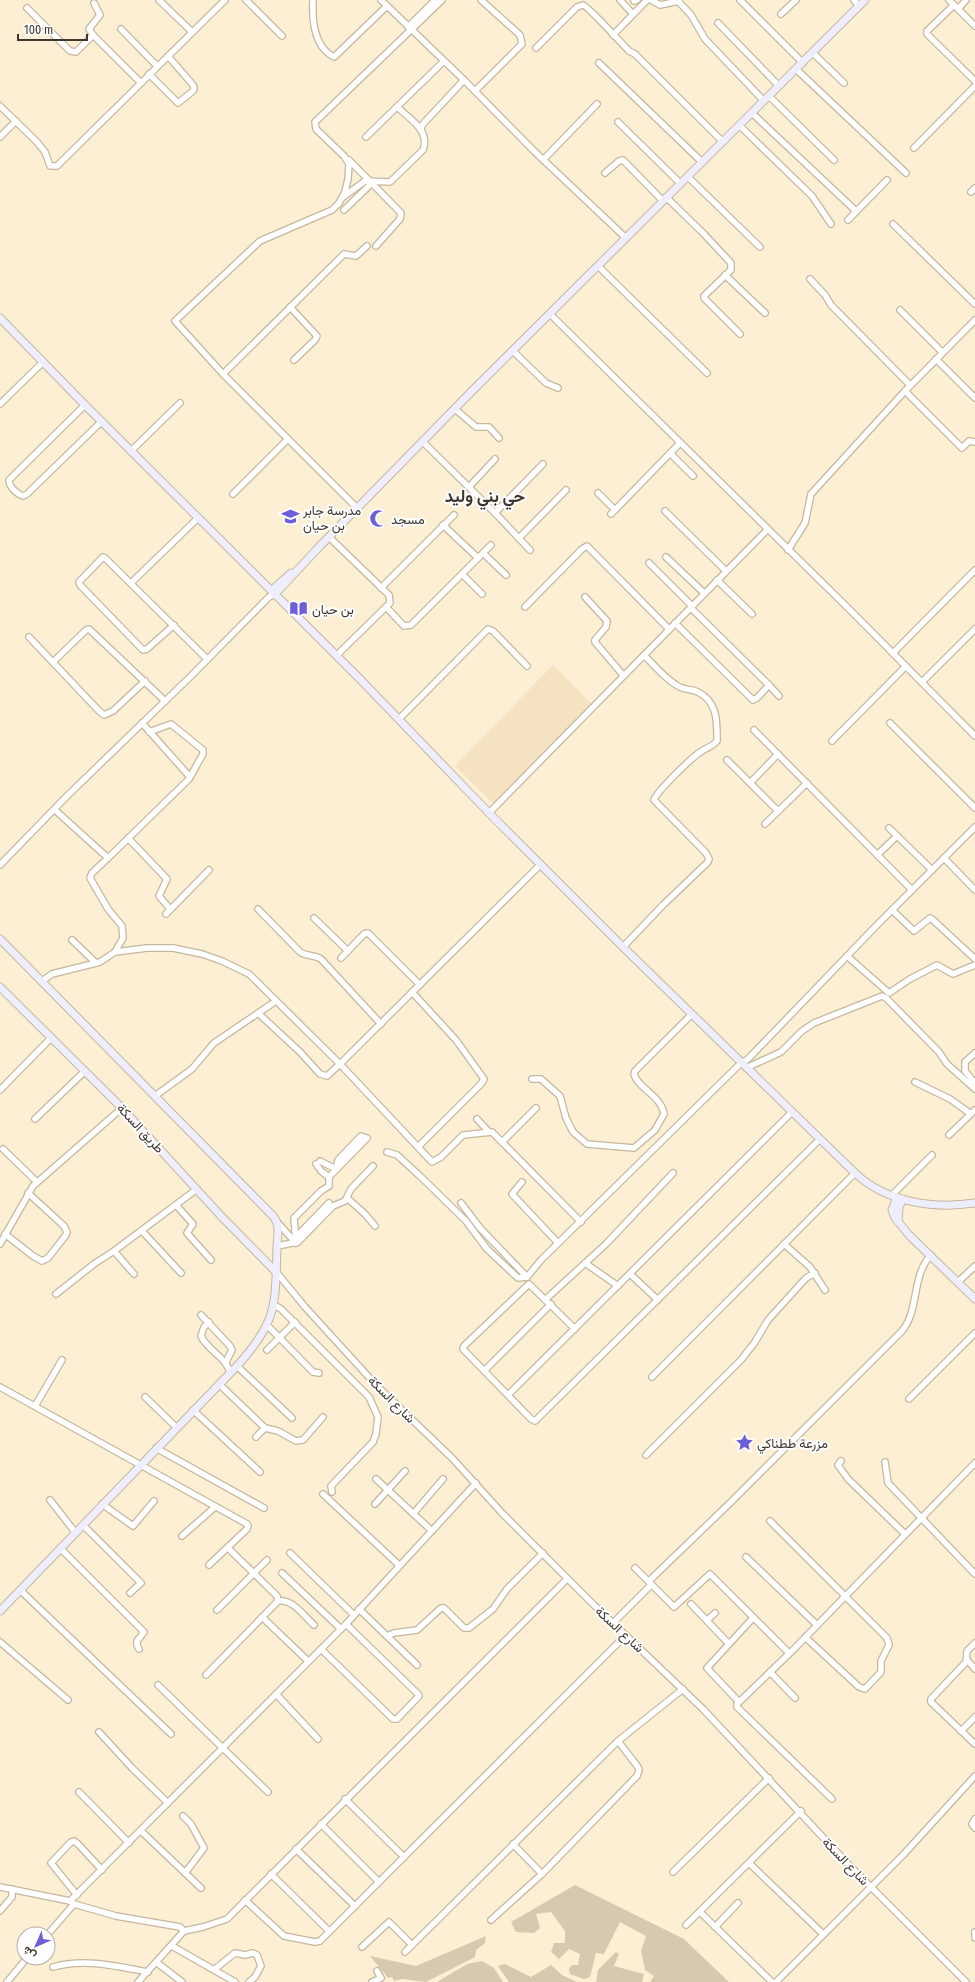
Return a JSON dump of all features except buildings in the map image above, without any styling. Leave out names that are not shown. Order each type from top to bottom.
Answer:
[{"type":"main road","points":[[271,592],[283,583],[664,199],[740,126],[865,0]]},
{"type":"main road","points":[[0,318],[101,422],[399,719],[489,813],[623,947],[855,1173],[880,1190],[897,1197],[940,1206],[975,1203]]},
{"type":"main road","points":[[271,592],[283,583]]},
{"type":"main road","points":[[282,601],[283,583]]},
{"type":"main road","points":[[0,939],[272,1216],[278,1228],[277,1273],[274,1305],[267,1326],[256,1343],[237,1366],[139,1465],[0,1611]]},
{"type":"main road","name":"طريق السكة","points":[[0,987],[122,1108],[277,1273]]},
{"type":"main road","points":[[880,1190],[888,1200],[898,1222],[975,1299]]},
{"type":"main road","points":[[892,1210],[897,1197]]},
{"type":"main road","points":[[897,1197],[899,1207],[898,1222]]},
{"type":"street","points":[[160,0],[192,32]]},
{"type":"street","points":[[0,106],[41,147],[45,152],[50,166],[53,167],[63,162],[149,74],[225,0]]},
{"type":"street","points":[[246,0],[282,36]]},
{"type":"street","points":[[313,0],[312,19],[315,28],[322,46],[334,57],[387,6]]},
{"type":"street","points":[[381,0],[464,80],[543,160],[626,238]]},
{"type":"street","points":[[410,28],[435,0]]},
{"type":"street","points":[[376,246],[401,216],[400,210],[316,129],[315,122],[410,28],[442,0]]},
{"type":"street","points":[[475,91],[522,44],[520,35],[480,0]]},
{"type":"street","points":[[588,7],[592,0]]},
{"type":"street","points":[[620,0],[633,14]]},
{"type":"street","points":[[613,35],[647,0]]},
{"type":"street","points":[[651,0],[660,5],[678,1],[691,14],[705,39],[834,160]]},
{"type":"street","points":[[740,0],[803,63]]},
{"type":"street","points":[[781,14],[796,0]]},
{"type":"street","points":[[854,0],[860,6]]},
{"type":"street","points":[[966,0],[953,4],[927,31],[927,34],[975,81]]},
{"type":"street","points":[[94,3],[100,15],[89,29],[92,35],[141,82]]},
{"type":"street","points":[[953,4],[975,26]]},
{"type":"street","points":[[536,48],[577,7],[583,5],[588,7],[596,19],[723,142]]},
{"type":"street","points":[[26,8],[70,51],[76,52],[92,35]]},
{"type":"street","points":[[718,23],[779,86]]},
{"type":"street","points":[[121,29],[158,66]]},
{"type":"street","points":[[813,53],[844,83]]},
{"type":"street","points":[[149,74],[179,103],[193,91],[193,85],[168,56]]},
{"type":"street","points":[[366,137],[444,61]]},
{"type":"street","points":[[599,63],[702,162]]},
{"type":"street","points":[[796,69],[906,173]]},
{"type":"street","points":[[421,129],[422,125],[464,80]]},
{"type":"street","points":[[914,148],[975,86]]},
{"type":"street","points":[[543,160],[597,104]]},
{"type":"street","points":[[357,508],[224,374],[176,323],[177,318],[260,241],[332,210],[341,199],[361,183],[371,181],[384,183],[395,178],[423,150],[424,137],[421,129],[397,107]]},
{"type":"street","points":[[752,113],[856,211]]},
{"type":"street","points":[[0,137],[16,121]]},
{"type":"street","points":[[618,122],[681,184]]},
{"type":"street","points":[[740,126],[812,196],[831,224]]},
{"type":"street","points":[[341,199],[349,170],[349,164],[344,156]]},
{"type":"street","points":[[605,173],[619,161],[623,160],[727,259],[732,267],[725,276],[704,296],[704,298],[740,334]]},
{"type":"street","points":[[688,177],[760,247]]},
{"type":"street","points":[[848,220],[887,180]]},
{"type":"street","points":[[344,210],[371,181]]},
{"type":"street","points":[[893,224],[975,304]]},
{"type":"street","points":[[224,374],[344,254],[356,256],[367,246]]},
{"type":"street","points":[[598,266],[707,373]]},
{"type":"street","points":[[725,276],[765,313]]},
{"type":"street","points":[[810,279],[824,293],[831,304],[910,385]]},
{"type":"street","points":[[290,307],[317,336],[316,340],[294,360]]},
{"type":"street","points":[[900,310],[942,352]]},
{"type":"street","points":[[550,314],[975,736]]},
{"type":"street","points":[[788,550],[805,523],[811,494],[910,385],[975,320]]},
{"type":"street","points":[[513,352],[546,383],[558,388]]},
{"type":"street","points":[[936,359],[975,398]]},
{"type":"street","points":[[0,404],[43,362]]},
{"type":"street","points":[[905,391],[962,448],[969,441],[975,442]]},
{"type":"street","points":[[131,451],[180,403]]},
{"type":"street","points":[[85,405],[8,480],[9,484],[19,495],[23,496],[27,494],[101,422]]},
{"type":"street","points":[[455,409],[476,428],[489,427],[499,438]]},
{"type":"street","points":[[233,494],[288,439]]},
{"type":"street","points":[[423,442],[496,513],[530,550]]},
{"type":"street","points":[[598,493],[613,512],[680,443]]},
{"type":"street","points":[[670,453],[693,476]]},
{"type":"street","points":[[469,487],[495,459]]},
{"type":"street","points":[[496,513],[543,464]]},
{"type":"street","points":[[519,538],[566,490]]},
{"type":"street","points":[[665,511],[726,571]]},
{"type":"street","points":[[381,588],[454,515]]},
{"type":"street","points":[[131,583],[198,518]]},
{"type":"street","points":[[443,525],[478,558]]},
{"type":"street","points":[[489,813],[768,529]]},
{"type":"street","points":[[329,537],[389,595],[390,603],[336,656]]},
{"type":"street","points":[[386,607],[407,627],[491,545]]},
{"type":"street","points":[[525,607],[582,549],[587,546],[670,629]]},
{"type":"street","points":[[483,553],[506,575]]},
{"type":"street","points":[[666,557],[704,593]]},
{"type":"street","points":[[174,625],[147,650],[143,650],[79,584],[102,558],[108,560],[174,625],[207,659]]},
{"type":"street","points":[[649,563],[779,696]]},
{"type":"street","points":[[893,653],[975,570]]},
{"type":"street","points":[[462,574],[482,594]]},
{"type":"street","points":[[717,580],[752,614]]},
{"type":"street","points":[[0,864],[207,659],[271,592]]},
{"type":"street","points":[[584,597],[607,622],[606,627],[595,640],[596,644],[623,675]]},
{"type":"street","points":[[675,623],[750,698],[756,699],[769,685]]},
{"type":"street","points":[[52,662],[86,630],[89,629],[165,701]]},
{"type":"street","points":[[399,719],[488,629],[493,631],[528,666]]},
{"type":"street","points":[[922,682],[975,629]]},
{"type":"street","points":[[30,637],[52,662],[104,715],[113,711],[145,681]]},
{"type":"street","points":[[623,947],[709,860],[706,853],[654,800],[702,750],[713,746],[717,741],[715,709],[711,703],[698,692],[683,689],[674,684],[644,655]]},
{"type":"street","points":[[832,740],[906,666]]},
{"type":"street","points":[[142,723],[190,777]]},
{"type":"street","points":[[890,723],[975,808]]},
{"type":"street","points":[[115,952],[123,938],[122,926],[108,909],[90,878],[92,873],[190,777],[204,754],[203,750],[171,724],[149,732]]},
{"type":"street","points":[[754,730],[912,890]]},
{"type":"street","points":[[750,783],[778,754]]},
{"type":"street","points":[[727,760],[778,811]]},
{"type":"street","points":[[765,824],[807,783]]},
{"type":"street","points":[[55,810],[108,858]]},
{"type":"street","points":[[461,1203],[487,1248],[518,1278],[526,1277],[558,1243],[744,1066],[748,1059],[847,956],[975,827]]},
{"type":"street","points":[[889,828],[932,870]]},
{"type":"street","points":[[877,855],[897,836]]},
{"type":"street","points":[[128,838],[167,879],[159,896],[170,909]]},
{"type":"street","points":[[944,858],[975,890]]},
{"type":"street","points":[[258,1013],[300,1052],[320,1074],[327,1076],[541,864]]},
{"type":"street","points":[[166,914],[209,870]]},
{"type":"street","points":[[258,909],[300,952],[306,955],[314,955],[321,959],[381,1024]]},
{"type":"street","points":[[892,910],[914,931],[930,918],[932,919],[975,959]]},
{"type":"street","points":[[314,918],[348,951]]},
{"type":"street","points":[[341,958],[364,934],[368,933],[420,985]]},
{"type":"street","points":[[72,940],[96,963]]},
{"type":"street","points":[[42,981],[52,974],[96,963],[115,952],[147,948],[173,948],[202,954],[222,961],[249,974],[340,1064],[432,1162],[441,1157],[463,1135],[489,1132]]},
{"type":"street","points":[[847,956],[889,993],[910,978],[938,965],[953,974],[975,965]]},
{"type":"street","points":[[412,992],[456,1040],[484,1079],[476,1089],[418,1147]]},
{"type":"street","points":[[744,1066],[781,1052],[802,1031],[814,1023],[882,996],[886,998],[939,1052],[948,1064],[975,1089]]},
{"type":"street","points":[[155,1096],[192,1069],[206,1050],[214,1043],[276,1000]]},
{"type":"street","points":[[532,1079],[541,1080],[560,1096],[566,1118],[573,1132],[587,1144],[634,1148],[655,1130],[664,1114],[663,1108],[658,1100],[636,1080],[634,1074],[635,1071],[692,1014]]},
{"type":"street","points":[[0,1090],[51,1038]]},
{"type":"street","points":[[975,1053],[965,1062],[965,1071],[975,1083]]},
{"type":"street","points":[[35,1119],[85,1071]]},
{"type":"street","points":[[915,1082],[946,1096],[973,1112],[949,1135]]},
{"type":"street","points":[[0,1244],[28,1193],[37,1182],[122,1108]]},
{"type":"street","points":[[502,1142],[536,1108]]},
{"type":"street","points":[[508,1395],[792,1112]]},
{"type":"street","points":[[477,1119],[489,1132],[502,1142],[581,1222]]},
{"type":"street","points":[[296,1243],[294,1218],[321,1191],[329,1186],[329,1177],[358,1149],[367,1138],[361,1136],[338,1160],[336,1169]]},
{"type":"street","points":[[575,1329],[531,1284],[528,1284],[464,1346],[463,1350],[531,1419],[536,1421],[820,1139]]},
{"type":"street","points":[[354,1143],[358,1149]]},
{"type":"street","points":[[3,1150],[37,1182]]},
{"type":"street","points":[[388,1152],[392,1152],[400,1158],[497,1247],[526,1277]]},
{"type":"street","points":[[897,1197],[932,1155]]},
{"type":"street","points":[[329,1177],[321,1171],[318,1162],[336,1169]]},
{"type":"street","points":[[277,1246],[298,1242],[333,1206],[341,1203],[347,1198],[351,1189],[373,1166]]},
{"type":"street","points":[[546,1299],[628,1223],[674,1173]]},
{"type":"street","points":[[652,1377],[855,1173]]},
{"type":"street","points":[[522,1182],[512,1194],[558,1243]]},
{"type":"street","points":[[56,1294],[94,1264],[142,1231],[197,1189]]},
{"type":"street","points":[[5,1234],[33,1256],[42,1261],[48,1258],[66,1235],[66,1228],[28,1193]]},
{"type":"street","points":[[347,1198],[365,1214],[375,1226]]},
{"type":"street","points":[[296,1236],[329,1203]]},
{"type":"street","points":[[176,1205],[193,1224],[187,1233],[211,1260]]},
{"type":"street","points":[[276,1222],[296,1243]]},
{"type":"street","points":[[142,1231],[181,1273]]},
{"type":"street","points":[[784,1244],[810,1266],[825,1290]]},
{"type":"street","points":[[492,1252],[497,1247]]},
{"type":"street","points":[[114,1251],[134,1274]]},
{"type":"street","points":[[652,1585],[650,1580],[731,1502],[902,1331],[910,1317],[920,1274],[924,1264],[931,1255]]},
{"type":"street","points":[[585,1263],[618,1286]]},
{"type":"street","points":[[958,1282],[975,1266]]},
{"type":"street","name":"شارع السكة","points":[[277,1273],[377,1386],[476,1483],[502,1513],[567,1578],[615,1622],[626,1635],[683,1689],[842,1857],[966,1982]]},
{"type":"street","points":[[630,1274],[658,1300]]},
{"type":"street","points":[[646,1455],[741,1360],[755,1342],[768,1320],[806,1278],[815,1274]]},
{"type":"street","points":[[484,1371],[551,1304]]},
{"type":"street","points":[[274,1305],[295,1322],[369,1397],[378,1418],[376,1434],[373,1442],[331,1486],[332,1492]]},
{"type":"street","points":[[200,1315],[209,1322],[232,1350],[226,1362]]},
{"type":"street","points":[[209,1322],[201,1332],[203,1340],[226,1362],[230,1372]]},
{"type":"street","points":[[267,1350],[295,1322]]},
{"type":"street","points":[[267,1326],[313,1372],[319,1373]]},
{"type":"street","points":[[909,1399],[975,1333]]},
{"type":"street","points":[[35,1406],[62,1360]]},
{"type":"street","points":[[237,1366],[292,1418]]},
{"type":"street","points":[[219,1384],[264,1428],[278,1431],[296,1441],[301,1441],[323,1417]]},
{"type":"street","points":[[0,1387],[248,1526],[247,1529],[209,1565]]},
{"type":"street","points":[[145,1397],[176,1427]]},
{"type":"street","points":[[193,1410],[260,1472]]},
{"type":"street","points":[[256,1438],[264,1428]]},
{"type":"street","points":[[156,1448],[264,1508]]},
{"type":"street","points":[[841,1461],[838,1465],[845,1475],[905,1534]]},
{"type":"street","points":[[885,1462],[888,1483],[975,1574]]},
{"type":"street","points":[[738,1702],[789,1654],[975,1463]]},
{"type":"street","points":[[375,1504],[405,1471]]},
{"type":"street","points":[[376,1478],[432,1531]]},
{"type":"street","points":[[413,1514],[443,1479]]},
{"type":"street","points":[[54,1926],[77,1895],[346,1624],[398,1565],[432,1531],[476,1483]]},
{"type":"street","points":[[323,1494],[398,1565]]},
{"type":"street","points":[[50,1500],[75,1532]]},
{"type":"street","points":[[102,1504],[133,1526],[154,1501]]},
{"type":"street","points":[[182,1536],[215,1507]]},
{"type":"street","points":[[770,1521],[846,1595],[883,1634],[888,1641],[888,1645],[881,1661],[881,1672],[868,1687],[865,1689],[859,1687],[805,1637]]},
{"type":"street","points":[[82,1525],[141,1583],[130,1593]]},
{"type":"street","points":[[60,1548],[144,1632],[137,1641],[139,1649]]},
{"type":"street","points":[[228,1548],[277,1596],[278,1601]]},
{"type":"street","points":[[290,1553],[354,1615]]},
{"type":"street","points":[[387,1636],[394,1633],[417,1630],[440,1608],[444,1608],[464,1628],[469,1628],[493,1609],[507,1589],[543,1553]]},
{"type":"street","points":[[746,1557],[817,1625]]},
{"type":"street","points":[[217,1610],[267,1560]]},
{"type":"street","points":[[635,1568],[674,1607],[710,1574],[789,1654]]},
{"type":"street","points":[[282,1573],[341,1629]]},
{"type":"street","points":[[138,1982],[184,1931],[220,1923],[227,1919],[270,1874],[567,1578]]},
{"type":"street","points":[[615,1622],[652,1585]]},
{"type":"street","points":[[20,1590],[171,1734]]},
{"type":"street","points":[[206,1675],[278,1601],[291,1602],[314,1625]]},
{"type":"street","points":[[691,1604],[729,1644]]},
{"type":"street","points":[[359,1609],[417,1665]]},
{"type":"street","points":[[707,1620],[715,1613]]},
{"type":"street","points":[[262,1617],[308,1662]]},
{"type":"street","points":[[754,1618],[707,1668],[738,1702],[738,1707],[742,1712],[832,1799]]},
{"type":"street","points":[[321,1649],[393,1719],[397,1719],[416,1700],[419,1696],[418,1694],[346,1624]]},
{"type":"street","points":[[245,1900],[284,1936],[317,1942],[330,1931],[626,1635]]},
{"type":"street","points":[[0,1642],[68,1700]]},
{"type":"street","points":[[975,1643],[967,1651],[967,1660],[975,1669]]},
{"type":"street","points":[[967,1660],[931,1699],[931,1702],[975,1744]]},
{"type":"street","points":[[770,1672],[795,1698]]},
{"type":"street","points":[[158,1685],[268,1792]]},
{"type":"street","points":[[405,1952],[618,1741],[683,1689]]},
{"type":"street","points":[[276,1694],[318,1739]]},
{"type":"street","points":[[962,1731],[975,1717]]},
{"type":"street","points":[[99,1732],[168,1803]]},
{"type":"street","points":[[491,1920],[542,1874],[639,1773],[638,1767],[618,1741]]},
{"type":"street","points":[[776,1982],[871,1886],[975,1776]]},
{"type":"street","points":[[673,1872],[768,1778]]},
{"type":"street","points":[[79,1792],[128,1843]]},
{"type":"street","points":[[345,1799],[404,1857]]},
{"type":"street","points":[[686,1925],[800,1811]]},
{"type":"street","points":[[184,1816],[191,1824],[204,1848],[185,1873]]},
{"type":"street","points":[[975,1820],[972,1824],[975,1828]]},
{"type":"street","points":[[320,1824],[379,1882]]},
{"type":"street","points":[[141,1831],[201,1888]]},
{"type":"street","points":[[77,1895],[51,1863],[71,1842],[74,1841],[78,1844],[102,1870]]},
{"type":"street","points":[[513,1844],[542,1874]]},
{"type":"street","points":[[296,1849],[355,1906]]},
{"type":"street","points":[[749,1863],[824,1934]]},
{"type":"street","points":[[270,1874],[330,1931]]},
{"type":"street","points":[[0,1887],[72,1902],[116,1916],[180,1927],[184,1931]]},
{"type":"street","points":[[0,1911],[12,1897],[12,1889]]},
{"type":"street","points":[[715,1927],[738,1903]]},
{"type":"street","points":[[700,1912],[772,1982]]},
{"type":"street","points":[[362,1947],[389,1922],[412,1945]]},
{"type":"street","points":[[975,1932],[975,1938]]},
{"type":"street","points":[[172,1946],[215,1969],[235,1982]]},
{"type":"street","points":[[215,1969],[233,1954],[253,1953],[257,1955],[261,1966],[255,1978],[250,1982]]},
{"type":"street","points":[[156,1962],[182,1982]]},
{"type":"street","points":[[53,1967],[68,1963],[99,1963],[148,1972]]},
{"type":"street","points":[[7,1982],[20,1966]]},
{"type":"street","points":[[372,1982],[381,1978],[377,1971]]},
{"type":"shaded area","points":[[553,665],[592,704],[494,804],[455,766]]},
{"type":"shaded area","points":[[575,1885],[684,1939],[729,1982],[650,1982],[654,1976],[645,1970],[641,1951],[646,1936],[620,1922],[604,1954],[596,1953],[590,1977],[584,1979],[570,1974],[569,1969],[572,1965],[578,1965],[580,1954],[569,1949],[559,1959],[551,1952],[554,1943],[565,1943],[565,1931],[551,1912],[536,1914],[540,1928],[534,1933],[516,1932],[511,1922]]},
{"type":"shaded area","points":[[486,1936],[485,1943],[476,1950],[475,1957],[426,1982],[402,1979],[394,1981],[392,1977],[388,1978],[370,1956],[416,1966]]},
{"type":"shaded area","points":[[616,1952],[619,1954],[614,1966],[644,1974],[642,1982],[596,1982],[598,1970]]},
{"type":"shaded area","points":[[482,1961],[494,1968],[503,1982],[437,1982],[467,1964]]},
{"type":"shaded area","points":[[505,1964],[531,1977],[551,1965],[562,1975],[577,1982],[509,1982],[498,1966]]},
{"type":"place","name":"مدرسة جابر بن حيان","points":[[290,517]]},
{"type":"place","name":"مسجد","points":[[378,519]]},
{"type":"place","name":"بن حيان","points":[[299,609]]},
{"type":"place","name":"مزرعة ططناكي","points":[[744,1443]]},
{"type":"district","name":"حي بني وليد","points":[[485,496]]}]
